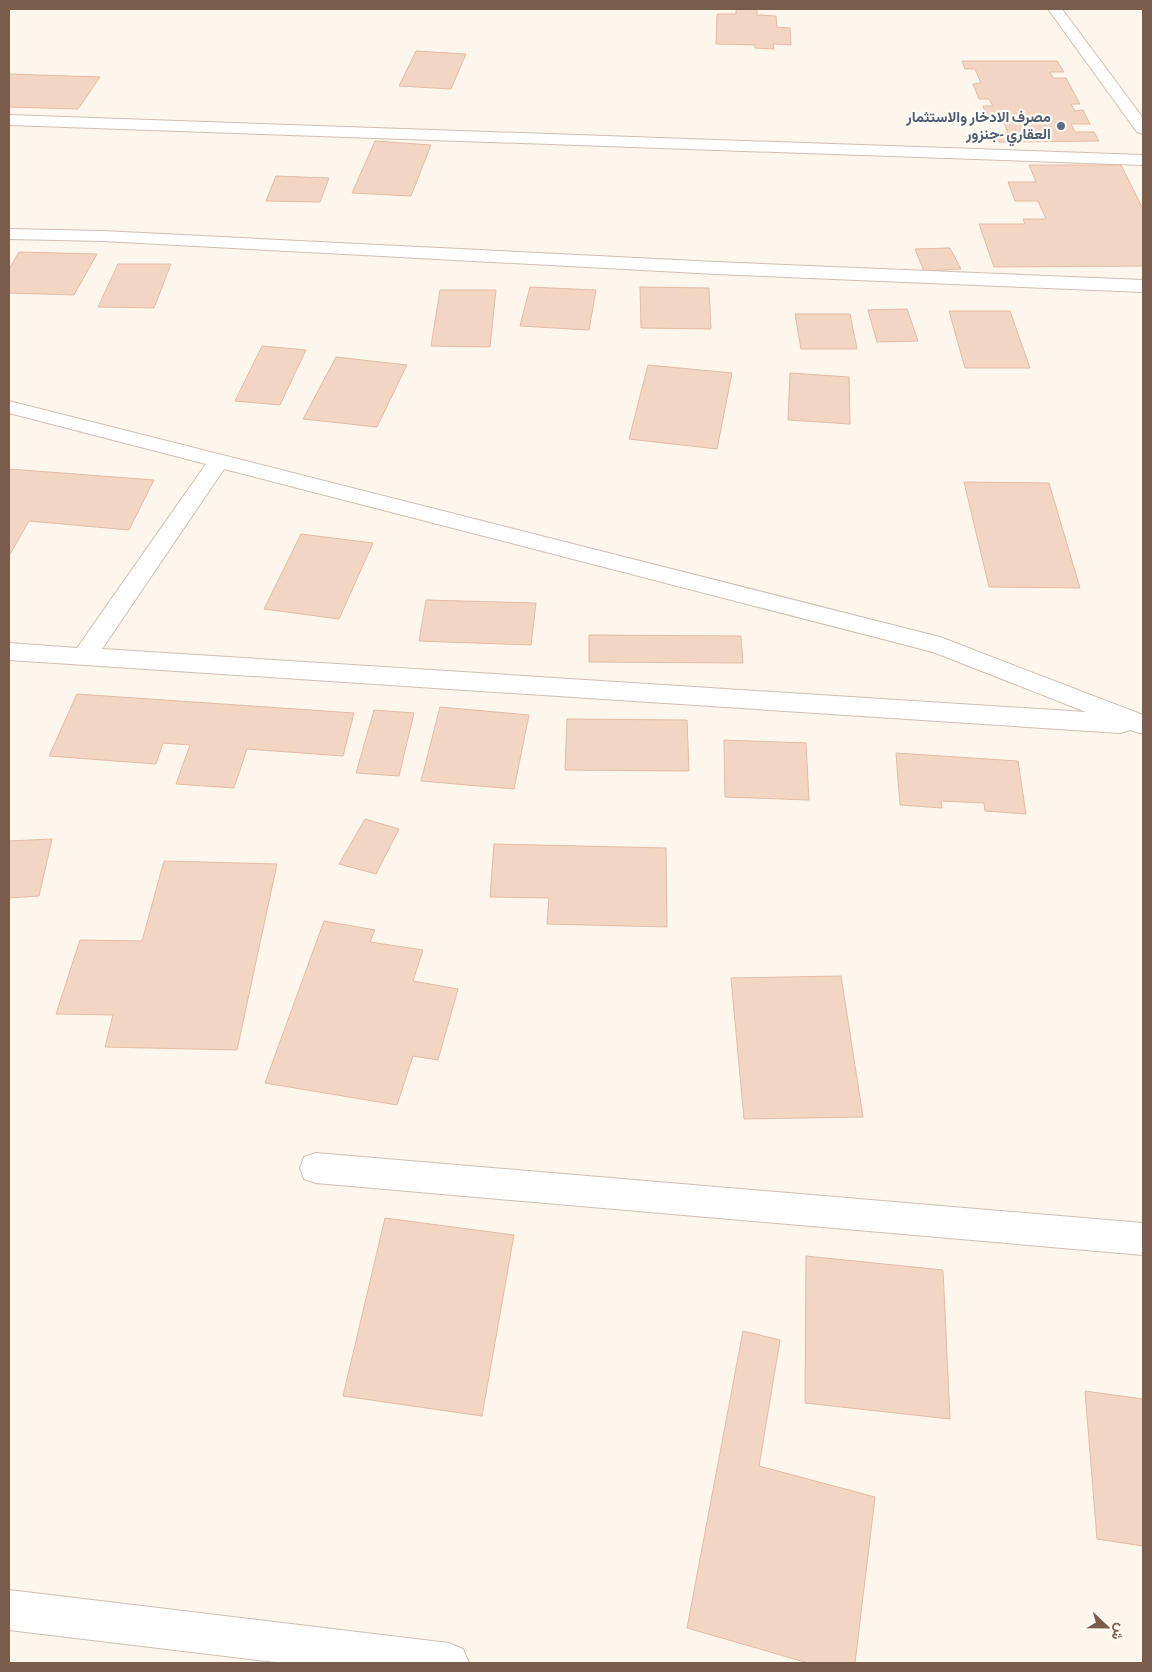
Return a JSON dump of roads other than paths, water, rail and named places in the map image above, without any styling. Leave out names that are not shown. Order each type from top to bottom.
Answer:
[{"type":"street","points":[[1055,9],[1143,129]]},
{"type":"street","points":[[9,120],[1143,160]]},
{"type":"street","points":[[9,234],[104,236],[716,268],[1143,286]]},
{"type":"street","points":[[9,408],[940,645],[1143,726]]},
{"type":"street","points":[[84,657],[218,461]]},
{"type":"street","points":[[9,652],[1143,726]]},
{"type":"street","points":[[316,1168],[1143,1239]]},
{"type":"street","points":[[9,1610],[285,1654],[449,1663]]},
{"type":"place","name":"مصرف الادخار والاستثمار العقاري -جنزور","points":[[1061,126]]}]
